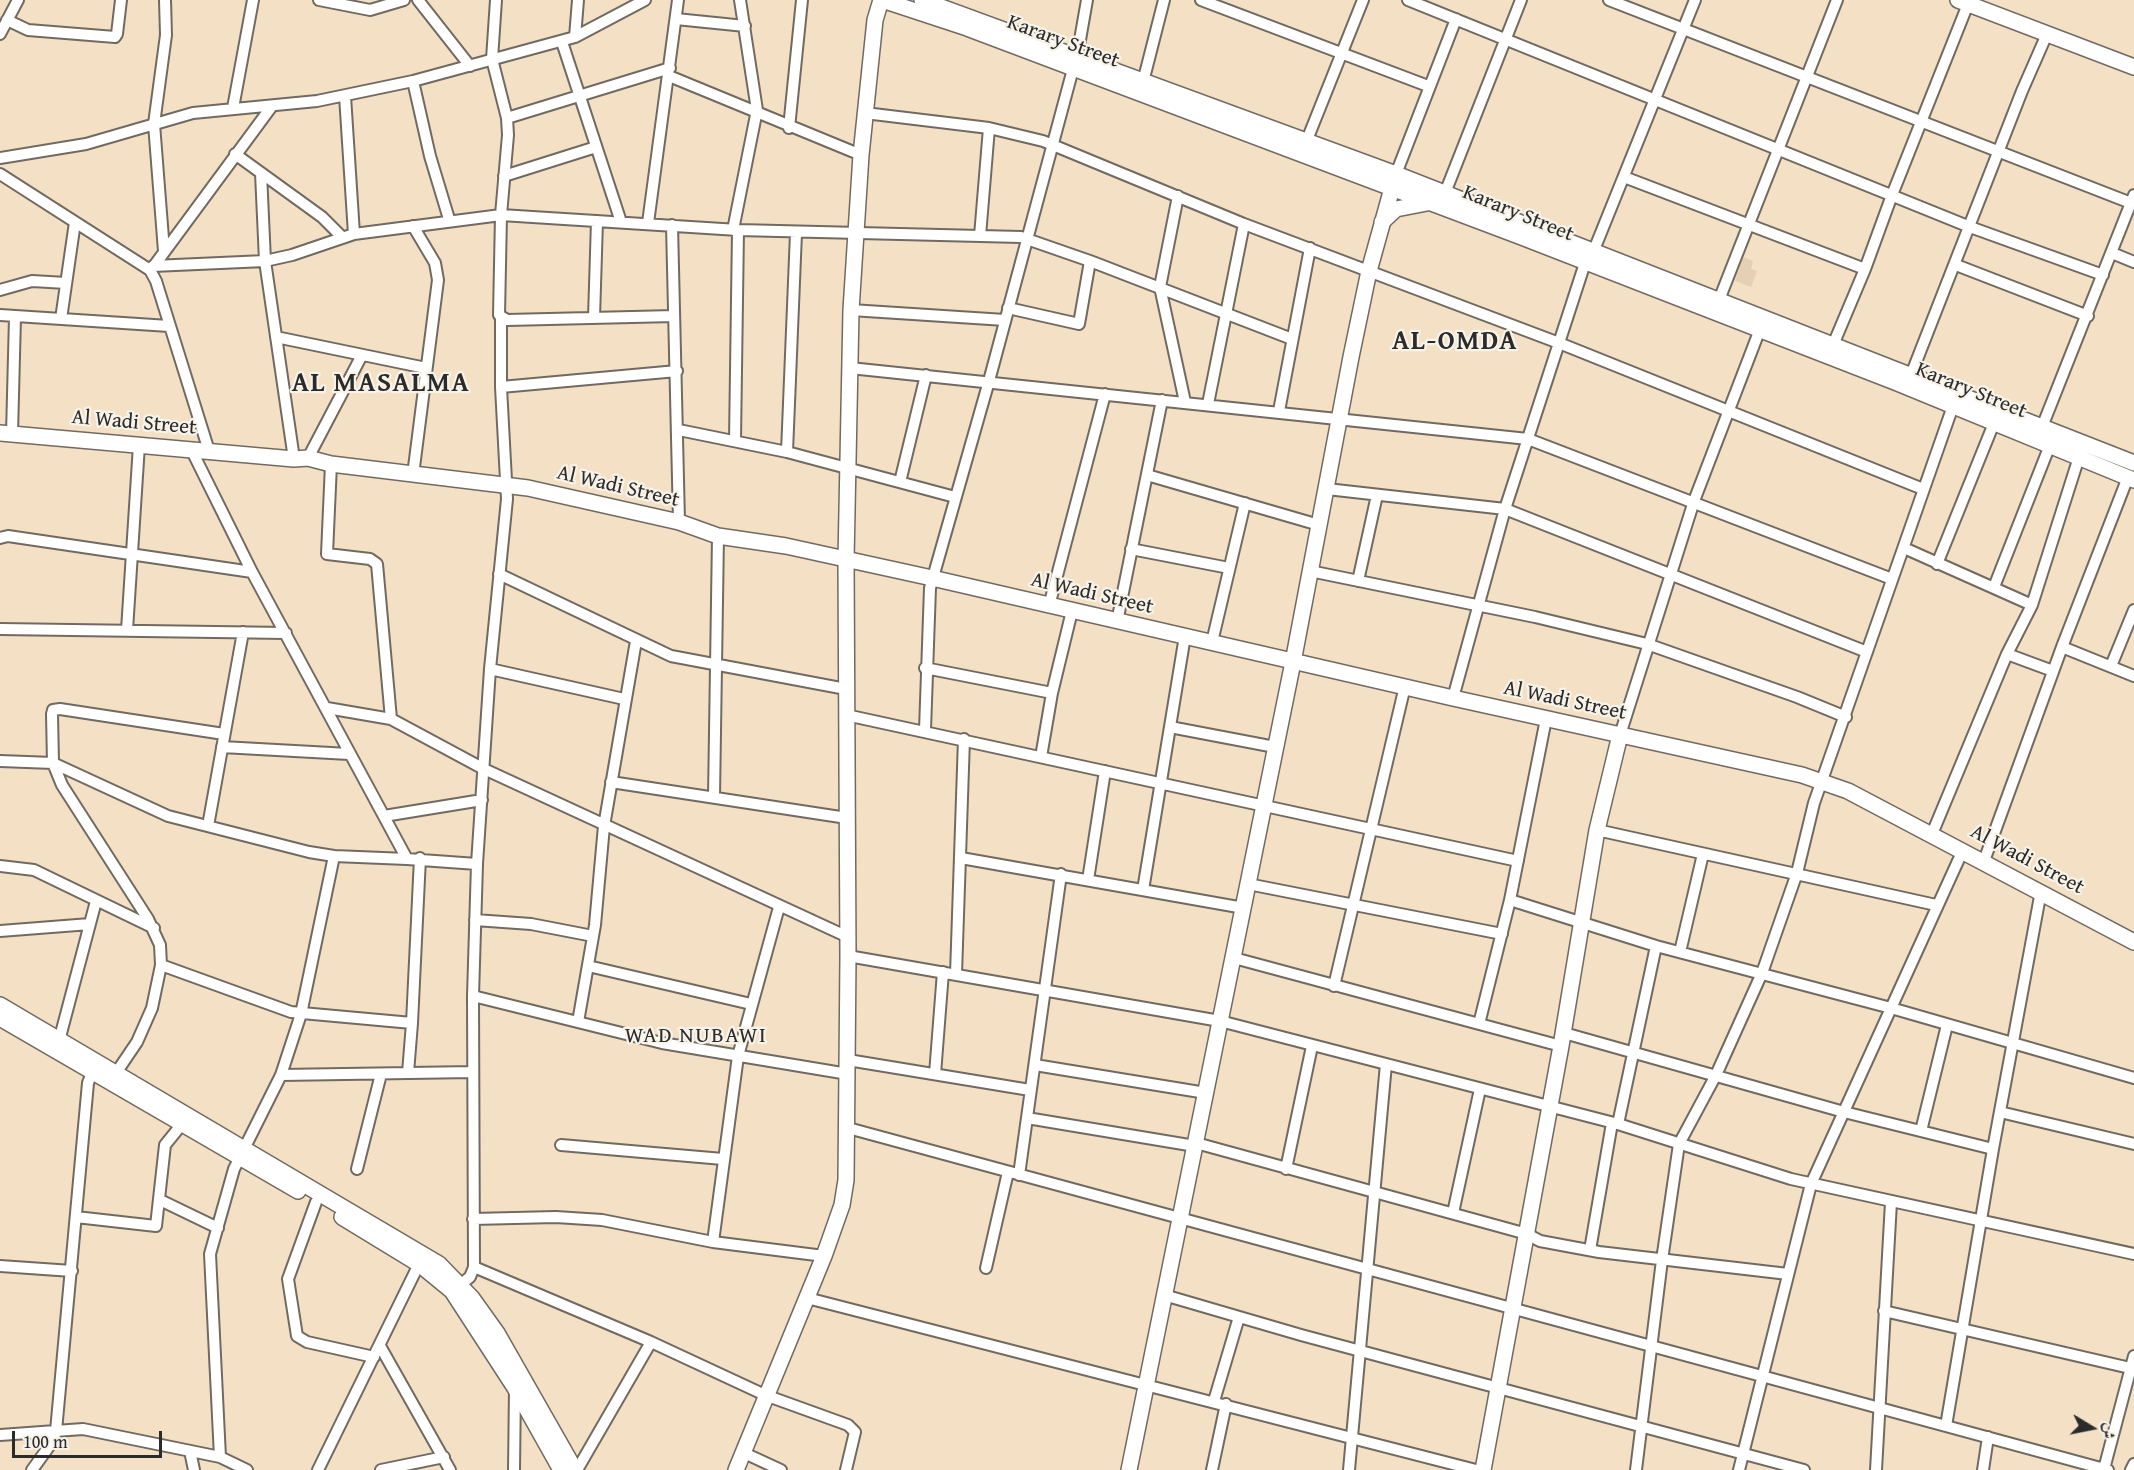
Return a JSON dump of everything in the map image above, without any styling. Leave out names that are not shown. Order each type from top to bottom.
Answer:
[{"type":"main road","name":"Karary Street","points":[[882,0],[1075,63],[1143,82],[1307,141],[1394,181],[1431,203],[1500,221]]},
{"type":"main road","points":[[736,1470],[824,1256],[843,1197],[848,1128],[846,560],[851,310],[854,234],[865,113],[875,20],[882,0]]},
{"type":"main road","name":"Karary Street","points":[[922,0],[1075,63],[1394,181],[1445,193],[1500,221],[1762,325],[2131,478]]},
{"type":"main road","points":[[1963,2],[2134,67]]},
{"type":"main road","points":[[1129,1470],[1234,958],[1369,271],[1394,181]]},
{"type":"main road","points":[[1382,222],[1402,206],[1431,203]]},
{"type":"main road","name":"Karary Street","points":[[1589,257],[1719,300],[1762,325],[1833,345],[2042,427],[2133,458]]},
{"type":"main road","name":"Al Wadi Street","points":[[6,433],[301,459],[507,485],[679,522],[718,536],[932,578],[1117,622],[1823,781],[1848,791],[1963,850],[2134,942]]},
{"type":"main road","points":[[1484,1470],[1562,1039],[1597,830],[1620,735]]},
{"type":"main road","points":[[0,1005],[59,1041],[182,1124],[242,1152],[422,1252],[497,1333],[576,1470]]},
{"type":"main road","points":[[0,1018],[94,1066],[116,1073],[242,1152],[316,1202],[456,1288],[561,1470]]},
{"type":"street","points":[[0,34],[18,0]]},
{"type":"street","points":[[7,20],[25,29],[114,37],[117,34],[121,0]]},
{"type":"street","points":[[164,251],[154,124],[166,35],[165,0]]},
{"type":"street","points":[[234,108],[253,0]]},
{"type":"street","points":[[319,0],[370,10],[404,0]]},
{"type":"street","points":[[418,0],[470,66]]},
{"type":"street","points":[[456,1288],[470,1277],[474,1267],[473,996],[477,864],[490,669],[507,485],[501,387],[501,318],[498,311],[507,118],[492,59],[496,0]]},
{"type":"street","points":[[575,37],[578,0]]},
{"type":"street","points":[[0,158],[86,144],[193,113],[272,106],[345,96],[412,81],[562,42],[645,0]]},
{"type":"street","points":[[648,223],[678,0]]},
{"type":"street","points":[[735,440],[736,230],[757,110],[740,0]]},
{"type":"street","points":[[789,128],[802,0]]},
{"type":"street","points":[[925,730],[925,668],[928,603],[932,578],[989,381],[1075,63],[1087,0]]},
{"type":"street","points":[[1143,82],[1164,0]]},
{"type":"street","points":[[1201,0],[1428,86]]},
{"type":"street","points":[[1307,141],[1363,0]]},
{"type":"street","points":[[1408,0],[1970,227],[2103,275]]},
{"type":"street","points":[[1445,193],[1521,0]]},
{"type":"street","points":[[1609,0],[2133,199],[2042,427]]},
{"type":"street","points":[[1452,698],[1505,509],[1559,343],[1589,257],[1624,177],[1695,0]]},
{"type":"street","points":[[1719,300],[1837,0]]},
{"type":"street","points":[[1833,345],[1865,269],[1922,120],[1963,2]]},
{"type":"street","points":[[676,19],[745,26]]},
{"type":"street","points":[[1394,181],[1428,86],[1456,19]]},
{"type":"street","points":[[1911,375],[2047,34]]},
{"type":"street","points":[[562,42],[621,222]]},
{"type":"street","points":[[507,118],[670,72],[757,110],[789,128],[861,155]]},
{"type":"street","points":[[412,81],[430,156],[449,219]]},
{"type":"street","points":[[345,96],[349,236]]},
{"type":"street","points":[[152,268],[272,106]]},
{"type":"street","points":[[865,113],[990,128],[1022,134],[1053,145],[1244,224],[1559,343],[1923,489]]},
{"type":"street","points":[[980,236],[990,128]]},
{"type":"street","points":[[504,176],[596,147]]},
{"type":"street","points":[[235,154],[349,236]]},
{"type":"street","points":[[261,173],[265,261],[276,337],[301,459]]},
{"type":"street","points":[[0,174],[152,268],[265,261],[349,236],[449,219],[501,215],[796,233],[1027,238],[1292,339]]},
{"type":"street","points":[[1624,177],[1865,269]]},
{"type":"street","points":[[1178,196],[1160,287],[1185,402]]},
{"type":"street","points":[[594,318],[597,221]]},
{"type":"street","points":[[61,319],[75,222]]},
{"type":"street","points":[[1208,404],[1244,224]]},
{"type":"street","points":[[672,225],[679,430],[679,522]]},
{"type":"street","points":[[413,226],[437,270],[413,474]]},
{"type":"street","points":[[787,452],[796,233]]},
{"type":"street","points":[[1279,411],[1310,248]]},
{"type":"street","points":[[2112,253],[2134,262]]},
{"type":"street","points":[[1008,308],[1079,324],[1090,261]]},
{"type":"street","points":[[1956,265],[2088,316]]},
{"type":"street","points":[[152,268],[209,451]]},
{"type":"street","points":[[0,290],[34,281],[66,283]]},
{"type":"street","points":[[851,310],[1005,320]]},
{"type":"street","points":[[0,315],[169,326]]},
{"type":"street","points":[[501,318],[674,316]]},
{"type":"street","points":[[6,433],[15,317]]},
{"type":"street","points":[[1620,735],[1694,501],[1762,325]]},
{"type":"street","points":[[276,337],[426,368]]},
{"type":"street","points":[[301,459],[362,355]]},
{"type":"street","points":[[850,368],[1341,417],[1528,439],[1892,579]]},
{"type":"street","points":[[501,387],[677,371]]},
{"type":"street","points":[[900,482],[926,375]]},
{"type":"street","points":[[1049,606],[1105,394]]},
{"type":"street","points":[[1117,622],[1162,400]]},
{"type":"street","points":[[1636,1470],[1679,1144],[1716,1075],[1762,973],[1797,873],[1814,803],[1953,406]]},
{"type":"street","points":[[1937,564],[1994,423]]},
{"type":"street","points":[[679,430],[787,452],[955,497]]},
{"type":"street","points":[[128,630],[139,445]]},
{"type":"street","points":[[1994,587],[2049,445]]},
{"type":"street","points":[[191,449],[252,572],[407,859]]},
{"type":"street","points":[[1932,834],[2007,654],[2032,604],[2079,457]]},
{"type":"street","points":[[331,464],[325,549],[330,555],[370,559],[377,564],[391,719]]},
{"type":"street","points":[[1147,475],[1319,525]]},
{"type":"street","points":[[1984,861],[2062,647],[2131,478]]},
{"type":"street","points":[[1327,489],[1505,509],[1867,652]]},
{"type":"street","points":[[1358,580],[1377,495]]},
{"type":"street","points":[[1212,642],[1245,503]]},
{"type":"street","points":[[0,538],[8,536],[252,572]]},
{"type":"street","points":[[714,797],[714,662],[718,536]]},
{"type":"street","points":[[1904,548],[2032,604]]},
{"type":"street","points":[[1131,549],[1229,568]]},
{"type":"street","points":[[1310,570],[1647,644],[1797,697],[1846,717]]},
{"type":"street","points":[[499,574],[671,656],[714,662],[846,689]]},
{"type":"street","points":[[2111,666],[2134,610]]},
{"type":"street","points":[[1041,757],[1052,693],[1072,611]]},
{"type":"street","points":[[0,629],[286,633]]},
{"type":"street","points":[[208,826],[243,632]]},
{"type":"street","points":[[1143,890],[1185,636]]},
{"type":"street","points":[[578,1022],[593,936],[604,826],[624,699],[636,641]]},
{"type":"street","points":[[2062,647],[2134,675]]},
{"type":"street","points":[[2007,654],[2053,671]]},
{"type":"street","points":[[925,668],[1052,693]]},
{"type":"street","points":[[490,669],[624,699]]},
{"type":"street","points":[[1334,986],[1406,686]]},
{"type":"street","points":[[327,708],[391,719],[484,769],[848,937]]},
{"type":"street","points":[[116,1073],[147,1023],[161,965],[160,945],[154,928],[65,791],[53,763],[52,714],[56,709],[224,734]]},
{"type":"street","points":[[846,715],[925,730],[1262,808],[1518,861]]},
{"type":"street","points":[[1479,1024],[1510,900],[1546,719]]},
{"type":"street","points":[[1170,727],[1275,747]]},
{"type":"street","points":[[956,974],[964,739]]},
{"type":"street","points":[[222,747],[349,754]]},
{"type":"street","points":[[0,761],[53,763],[160,813],[334,856],[420,858],[477,864]]},
{"type":"street","points":[[1088,880],[1105,771]]},
{"type":"street","points":[[611,782],[847,818]]},
{"type":"street","points":[[384,816],[482,800]]},
{"type":"street","points":[[1597,830],[1936,905]]},
{"type":"street","points":[[1739,1470],[1811,1184],[1963,850]]},
{"type":"street","points":[[1680,952],[1702,854]]},
{"type":"street","points":[[220,1457],[209,1261],[230,1182],[242,1152],[281,1074],[301,1014],[334,856]]},
{"type":"street","points":[[408,1073],[420,858]]},
{"type":"street","points":[[961,858],[1244,908]]},
{"type":"street","points":[[0,866],[34,870],[154,928]]},
{"type":"street","points":[[986,1268],[1014,1174],[1027,1118],[1061,874]]},
{"type":"street","points":[[1248,884],[1502,934]]},
{"type":"street","points":[[1946,1426],[1993,1149],[2041,891]]},
{"type":"street","points":[[1510,900],[1656,946],[1892,1008],[2134,1078]]},
{"type":"street","points":[[59,1041],[96,901]]},
{"type":"street","points":[[713,1242],[738,1056],[779,907]]},
{"type":"street","points":[[475,920],[531,924],[593,936]]},
{"type":"street","points":[[0,931],[90,924]]},
{"type":"street","points":[[1590,1250],[1615,1123],[1634,1052],[1656,946]]},
{"type":"street","points":[[848,956],[1220,1021],[1615,1123],[1811,1184],[1981,1219],[2134,1254]]},
{"type":"street","points":[[1234,958],[1479,1024],[1634,1052],[1844,1112],[1993,1149]]},
{"type":"street","points":[[161,965],[284,1011],[412,1023]]},
{"type":"street","points":[[588,966],[751,1004]]},
{"type":"street","points":[[935,1074],[943,972]]},
{"type":"street","points":[[473,996],[662,1043],[738,1056],[935,1074],[1030,1090]]},
{"type":"street","points":[[1921,1131],[1947,1025]]},
{"type":"street","points":[[1286,1169],[1312,1046]]},
{"type":"street","points":[[1349,1470],[1386,1064]]},
{"type":"street","points":[[1035,1065],[1206,1093]]},
{"type":"street","points":[[32,1470],[53,1441],[56,1431],[88,1083],[94,1066]]},
{"type":"street","points":[[281,1074],[473,1072]]},
{"type":"street","points":[[357,1169],[381,1074]]},
{"type":"street","points":[[1453,1213],[1480,1089]]},
{"type":"street","points":[[2000,1112],[2134,1144]]},
{"type":"street","points":[[1027,1118],[1195,1145],[1374,1191],[1527,1234],[1540,1241],[1662,1260],[1788,1274]]},
{"type":"street","points":[[76,1217],[154,1227],[157,1225],[165,1145],[182,1124]]},
{"type":"street","points":[[848,1128],[1180,1220],[1513,1307],[1988,1437],[2068,1465],[2106,1469],[2134,1356]]},
{"type":"street","points":[[561,1146],[723,1159]]},
{"type":"street","points":[[159,1200],[218,1228]]},
{"type":"street","points":[[316,1202],[288,1279],[297,1336],[307,1342],[374,1357]]},
{"type":"street","points":[[1876,1470],[1891,1202]]},
{"type":"street","points":[[473,1219],[556,1217],[590,1219],[625,1223],[713,1242],[824,1256]]},
{"type":"street","points":[[318,1470],[418,1264]]},
{"type":"street","points":[[0,1266],[72,1272]]},
{"type":"street","points":[[474,1267],[651,1342],[765,1395],[852,1428],[854,1438],[846,1470]]},
{"type":"street","points":[[1164,1295],[1804,1470]]},
{"type":"street","points":[[807,1298],[1476,1470]]},
{"type":"street","points":[[1884,1311],[2132,1369]]},
{"type":"street","points":[[1214,1401],[1239,1317]]},
{"type":"street","points":[[576,1470],[651,1342]]},
{"type":"street","points":[[380,1346],[450,1470]]},
{"type":"street","points":[[514,1470],[515,1388]]},
{"type":"street","points":[[1212,1470],[1226,1404]]},
{"type":"street","points":[[0,1435],[83,1429],[220,1457],[247,1470]]},
{"type":"street","points":[[1983,1470],[1988,1437]]},
{"type":"street","points":[[190,1451],[194,1470]]},
{"type":"street","points":[[742,1452],[781,1470]]},
{"type":"street","points":[[381,1470],[444,1457]]},
{"type":"street","points":[[2131,1470],[2134,1464]]},
{"type":"shaded area","points":[[1743,257],[1753,261],[1751,269],[1757,271],[1751,287],[1735,281]]},
{"type":"district","name":"AL-OMDA","points":[[1455,342]]},
{"type":"district","name":"AL MASALMA","points":[[381,384]]},
{"type":"district","name":"WAD NUBAWI","points":[[696,1036]]}]
